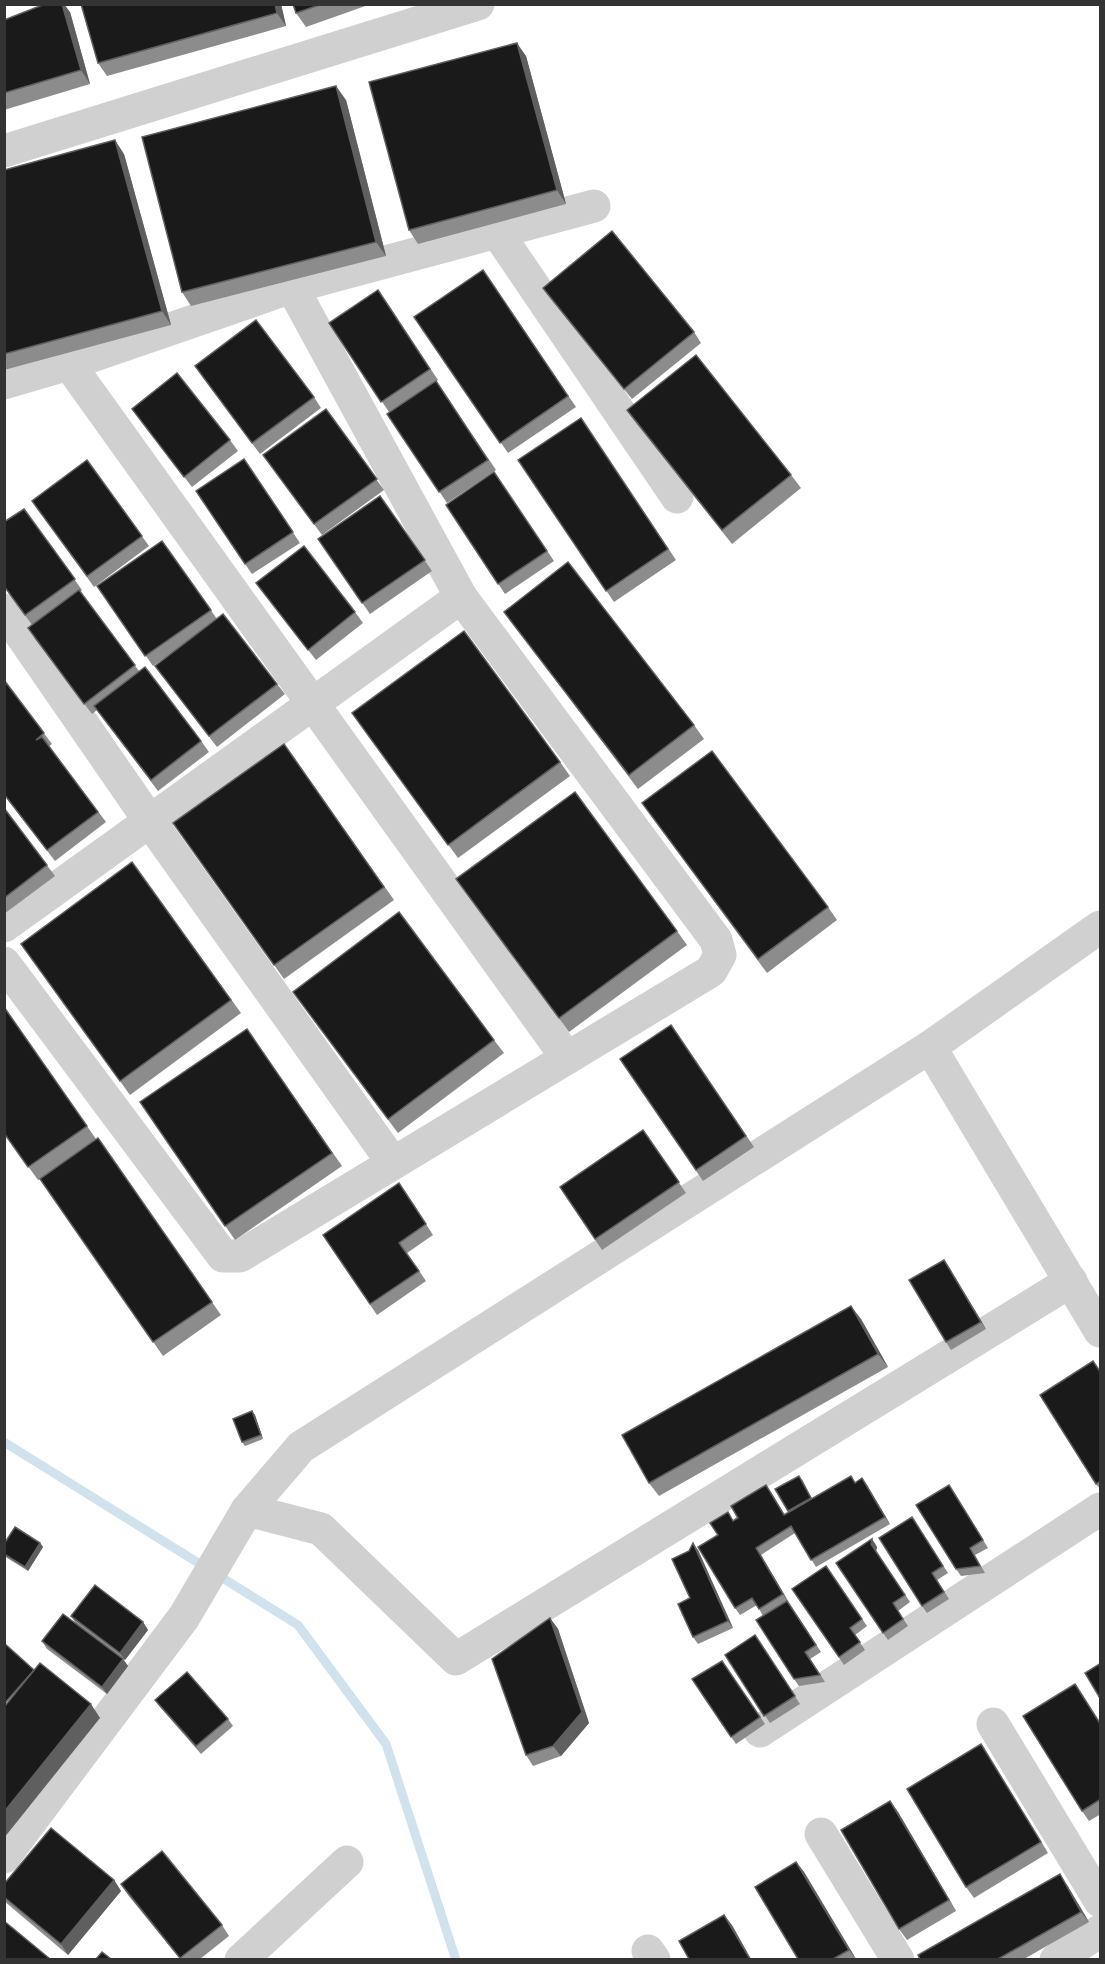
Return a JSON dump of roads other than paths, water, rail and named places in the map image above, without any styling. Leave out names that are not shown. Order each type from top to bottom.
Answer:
[{"type":"street","points":[[4,151],[478,4]]},
{"type":"street","points":[[4,383],[292,287],[594,206]]},
{"type":"street","points":[[497,232],[677,497]]},
{"type":"street","points":[[4,963],[223,1256],[240,1256],[711,971],[720,955],[716,939],[461,597],[292,287]]},
{"type":"street","points":[[69,363],[567,1058]]},
{"type":"street","points":[[4,926],[148,820],[314,705],[461,597]]},
{"type":"street","points":[[4,610],[148,820],[393,1163]]},
{"type":"street","points":[[4,1857],[184,1617],[247,1510],[301,1447],[930,1047],[1101,927]]},
{"type":"street","points":[[930,1047],[1101,1331]]},
{"type":"street","points":[[247,1510],[321,1529],[456,1659],[1071,1281]]},
{"type":"street","points":[[760,1731],[1101,1509]]},
{"type":"street","points":[[993,1724],[1101,1901]]},
{"type":"street","points":[[821,1834],[898,1959]]},
{"type":"street","points":[[241,1959],[347,1862]]},
{"type":"street","points":[[1056,1959],[1101,1931]]},
{"type":"waterway","points":[[4,1442],[298,1625],[386,1744],[456,1960]]}]
